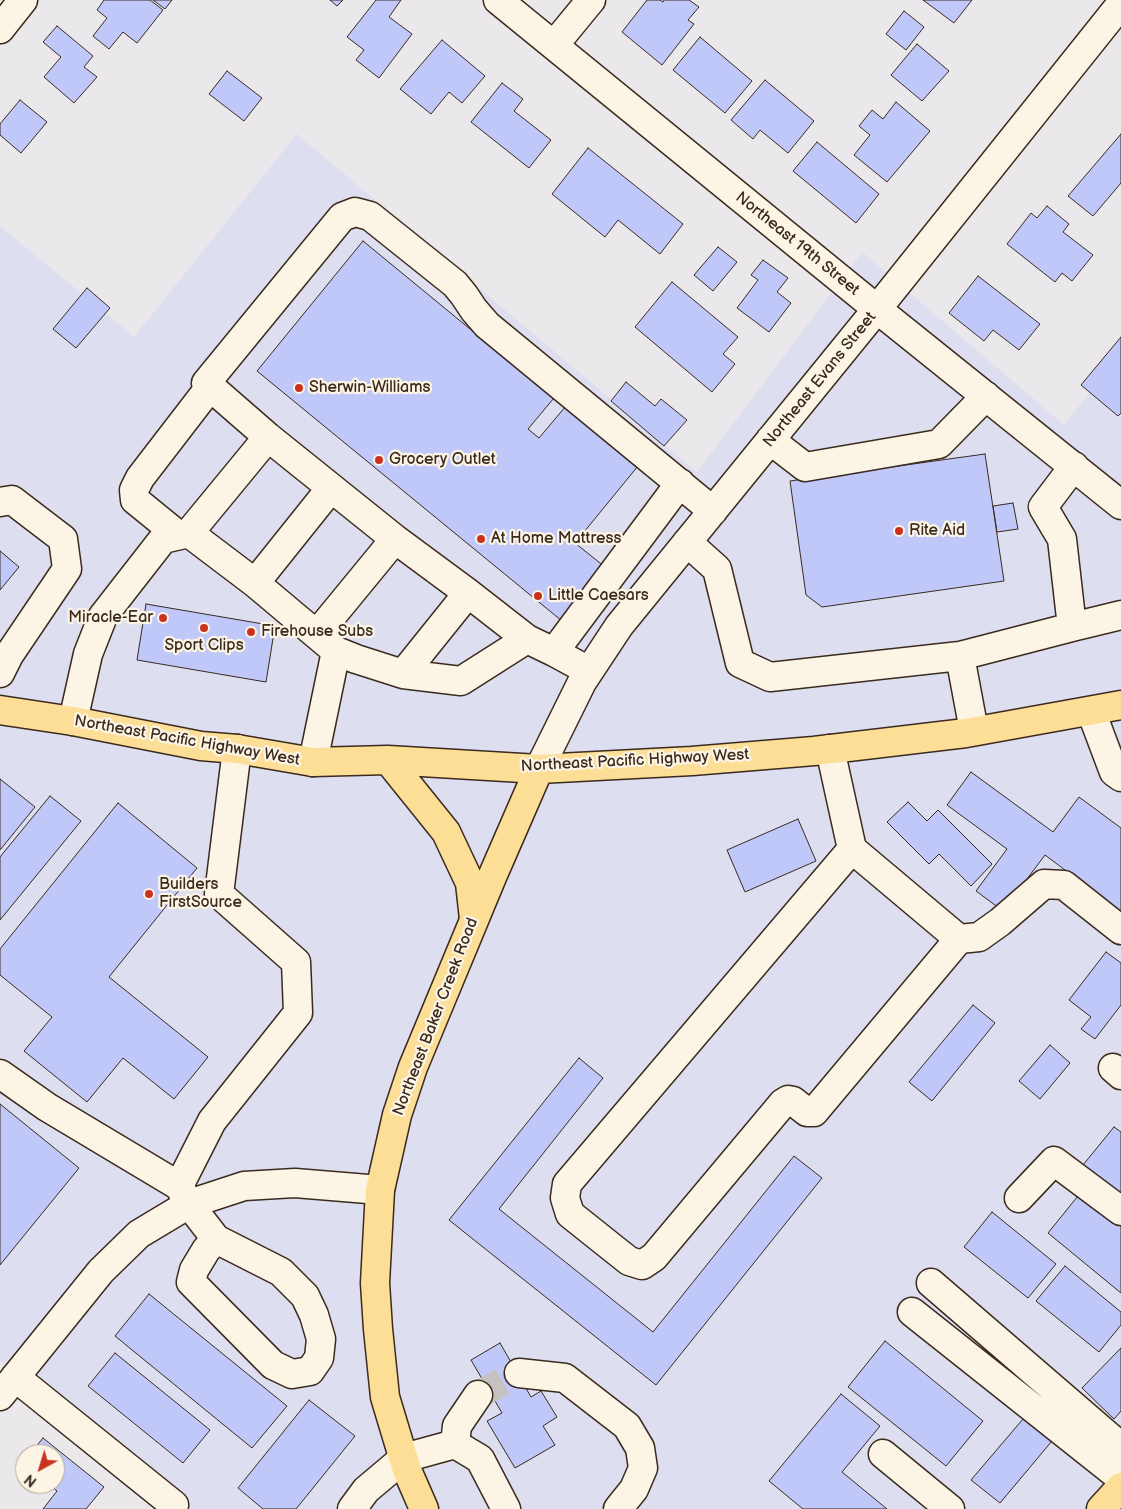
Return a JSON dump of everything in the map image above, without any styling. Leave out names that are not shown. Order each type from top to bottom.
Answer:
[{"type":"main road","name":"Northeast Pacific Highway West","points":[[0,710],[73,721],[201,746],[313,762],[388,760],[539,769],[692,761],[830,748],[974,732],[1121,705]]},
{"type":"main road","points":[[388,760],[446,832],[470,882],[474,919]]},
{"type":"main road","name":"Northeast Baker Creek Road","points":[[424,1509],[404,1458],[385,1397],[375,1283],[380,1190],[397,1115],[413,1067],[539,769]]},
{"type":"main road","points":[[1101,1509],[1121,1487]]},
{"type":"street","points":[[0,29],[23,0]]},
{"type":"street","name":"Northeast 19th Street","points":[[498,0],[1121,505]]},
{"type":"street","points":[[554,46],[591,0]]},
{"type":"street","name":"Northeast Evans Street","points":[[539,769],[582,682],[619,626],[877,309],[1121,4]]},
{"type":"street","points":[[589,671],[527,639],[331,488],[206,383],[342,217],[355,212],[370,216],[456,284],[486,325],[713,511]]},
{"type":"street","points":[[210,387],[140,478],[134,490],[135,500],[255,583],[326,643],[403,674],[461,681],[527,639]]},
{"type":"street","points":[[770,440],[805,467],[939,444],[986,396]]},
{"type":"street","points":[[73,721],[88,654],[103,616],[163,539],[183,534],[268,437]]},
{"type":"street","points":[[1072,627],[1062,539],[1044,507],[1074,466]]},
{"type":"street","points":[[554,652],[680,483]]},
{"type":"street","points":[[255,583],[331,488]]},
{"type":"street","points":[[0,502],[12,500],[63,539],[67,568],[9,655],[0,674]]},
{"type":"street","points":[[313,762],[326,643],[395,539]]},
{"type":"street","points":[[688,542],[717,568],[740,662],[770,677],[960,656],[1121,615]]},
{"type":"street","points":[[403,674],[468,593]]},
{"type":"street","points":[[960,656],[974,732]]},
{"type":"street","points":[[1091,711],[1119,773]]},
{"type":"street","points":[[830,748],[852,849],[959,939]]},
{"type":"street","points":[[174,1505],[5,1388],[101,1271],[139,1234],[184,1195],[212,1121],[298,1013],[296,962],[219,894],[237,750]]},
{"type":"street","points":[[852,849],[567,1184],[565,1198],[570,1214],[629,1261],[642,1265],[654,1257],[783,1103],[788,1100],[793,1101],[807,1112],[814,1112],[959,939],[979,937],[1000,922],[1044,884],[1064,885],[1121,930]]},
{"type":"street","points":[[0,1074],[47,1107],[184,1195],[216,1239],[281,1272],[305,1296],[314,1315],[321,1339],[319,1358],[310,1371],[292,1374],[273,1365],[191,1282],[194,1270],[206,1250],[216,1239]]},
{"type":"street","points":[[1019,1198],[1054,1161],[1121,1211]]},
{"type":"street","points":[[184,1195],[244,1186],[295,1183],[380,1190]]},
{"type":"street","points":[[931,1283],[1121,1447]]},
{"type":"street","points":[[912,1312],[1121,1478]]},
{"type":"street","points":[[519,1373],[565,1378],[627,1426],[640,1448],[643,1468],[634,1489],[618,1509]]},
{"type":"street","points":[[455,1444],[457,1426],[478,1395]]},
{"type":"street","points":[[352,1509],[366,1490],[404,1458],[455,1444],[480,1459],[506,1509]]},
{"type":"street","points":[[883,1454],[950,1509]]},
{"type":"shaded area","points":[[297,134],[697,472],[862,252],[1064,425],[1121,353],[1121,1509],[192,1509],[0,1361],[0,226],[134,337]]},
{"type":"building","points":[[104,0],[150,0],[163,10],[137,43],[123,32],[109,49],[93,36],[107,18],[97,10]]},
{"type":"building","points":[[153,0],[172,0],[165,9]]},
{"type":"building","points":[[330,0],[343,0],[337,6]]},
{"type":"building","points":[[376,0],[401,0],[389,17],[412,34],[379,78],[356,60],[364,50],[347,37]]},
{"type":"building","points":[[647,0],[660,0],[663,2],[664,0],[689,0],[699,7],[688,20],[694,24],[662,65],[622,32]]},
{"type":"building","points":[[923,0],[972,0],[954,23]]},
{"type":"building","points":[[904,11],[924,27],[906,50],[886,34]]},
{"type":"building","points":[[57,26],[93,56],[84,67],[97,77],[74,103],[44,77],[61,57],[43,42]]},
{"type":"building","points":[[700,37],[752,81],[725,113],[673,70]]},
{"type":"building","points":[[442,40],[485,76],[462,103],[449,92],[431,114],[400,89]]},
{"type":"building","points":[[917,44],[949,71],[922,101],[891,75]]},
{"type":"building","points":[[227,71],[262,98],[244,121],[209,94]]},
{"type":"building","points":[[765,80],[814,121],[788,153],[760,130],[753,139],[731,120]]},
{"type":"building","points":[[502,83],[523,99],[514,111],[551,140],[529,168],[471,122]]},
{"type":"building","points":[[20,100],[47,122],[21,153],[0,135],[0,124]]},
{"type":"building","points":[[896,102],[930,131],[887,182],[854,155],[870,135],[859,126],[872,110],[883,119]]},
{"type":"building","points":[[1121,134],[1121,183],[1093,216],[1068,196]]},
{"type":"building","points":[[817,142],[879,194],[856,223],[793,171]]},
{"type":"building","points":[[588,148],[683,224],[660,254],[618,220],[605,237],[552,194]]},
{"type":"building","points":[[1047,206],[1069,224],[1063,232],[1093,255],[1072,281],[1062,273],[1055,282],[1007,244],[1031,213],[1037,218]]},
{"type":"building","points":[[363,241],[554,398],[528,429],[539,438],[566,406],[638,466],[575,543],[605,567],[562,621],[257,371]]},
{"type":"building","points":[[718,247],[737,262],[713,291],[694,275]]},
{"type":"building","points":[[763,260],[788,278],[777,292],[791,303],[769,332],[737,308],[758,280],[751,275]]},
{"type":"building","points":[[978,276],[1040,324],[1019,350],[993,330],[984,341],[949,313]]},
{"type":"building","points":[[672,282],[738,337],[723,354],[735,364],[712,392],[635,327]]},
{"type":"building","points":[[87,288],[110,308],[76,348],[53,329]]},
{"type":"building","points":[[1121,337],[1121,413],[1118,416],[1081,385]]},
{"type":"building","points":[[626,382],[655,406],[661,399],[687,420],[664,446],[611,401]]},
{"type":"building","points":[[985,454],[1004,581],[822,607],[806,595],[790,481]]},
{"type":"building","points":[[1013,503],[1018,529],[997,532],[993,506]]},
{"type":"building","points":[[0,551],[19,567],[0,590]]},
{"type":"building","points":[[146,604],[275,626],[266,682],[137,660]]},
{"type":"building","points":[[971,772],[1053,832],[1079,797],[1121,828],[1121,912],[1045,855],[1003,911],[976,891],[1007,849],[947,805]]},
{"type":"building","points":[[0,779],[35,807],[0,850]]},
{"type":"building","points":[[50,796],[81,821],[0,920],[0,857]]},
{"type":"building","points":[[908,802],[927,821],[938,810],[992,864],[971,886],[939,854],[929,864],[887,822]]},
{"type":"building","points":[[118,803],[197,868],[109,977],[208,1057],[174,1099],[123,1058],[87,1102],[24,1051],[52,1017],[0,975],[0,949]]},
{"type":"building","points":[[798,819],[816,861],[745,892],[727,850]]},
{"type":"building","points":[[1106,952],[1121,963],[1121,1005],[1095,1039],[1081,1029],[1091,1017],[1069,1000]]},
{"type":"building","points":[[973,1005],[995,1023],[932,1101],[909,1082]]},
{"type":"building","points":[[1050,1045],[1070,1063],[1040,1099],[1019,1081]]},
{"type":"building","points":[[579,1058],[603,1078],[499,1209],[653,1332],[794,1156],[822,1178],[656,1385],[449,1220]]},
{"type":"building","points":[[0,1104],[79,1168],[0,1265]]},
{"type":"building","points":[[1114,1127],[1121,1132],[1121,1196],[1083,1165]]},
{"type":"building","points":[[1082,1191],[1121,1223],[1121,1293],[1048,1233]]},
{"type":"building","points":[[992,1212],[1056,1264],[1028,1298],[964,1247]]},
{"type":"building","points":[[1065,1266],[1121,1312],[1121,1325],[1099,1352],[1036,1301]]},
{"type":"building","points":[[149,1294],[287,1406],[252,1448],[115,1336]]},
{"type":"building","points":[[885,1341],[983,1421],[946,1466],[848,1387]]},
{"type":"building","points":[[500,1343],[531,1397],[541,1391],[557,1417],[543,1426],[555,1445],[515,1468],[487,1421],[502,1413],[471,1360]]},
{"type":"building","points":[[1121,1348],[1121,1411],[1114,1419],[1082,1388]]},
{"type":"building","points":[[115,1353],[210,1430],[183,1463],[88,1386]]},
{"type":"building","points":[[841,1394],[880,1426],[842,1472],[887,1509],[803,1509],[769,1481]]},
{"type":"building","points":[[309,1400],[355,1436],[296,1509],[263,1509],[238,1488]]},
{"type":"building","points":[[1029,1412],[1057,1435],[1000,1503],[971,1480]]},
{"type":"building","points":[[43,1438],[50,1444],[38,1444]]},
{"type":"building","points":[[65,1456],[104,1487],[86,1509],[43,1509],[55,1494],[65,1494]]},
{"type":"tunnel","points":[[478,1395],[519,1373]]},
{"type":"place","name":"Sherwin-Williams","points":[[299,388]]},
{"type":"place","name":"Grocery Outlet","points":[[379,460]]},
{"type":"place","name":"Rite Aid","points":[[899,531]]},
{"type":"place","name":"At Home Mattress","points":[[481,539]]},
{"type":"place","name":"Little Caesars","points":[[538,596]]},
{"type":"place","name":"Miracle-Ear","points":[[163,618]]},
{"type":"place","name":"Sport Clips","points":[[204,628]]},
{"type":"place","name":"Firehouse Subs","points":[[251,632]]},
{"type":"place","name":"Builders FirstSource","points":[[149,894]]}]
